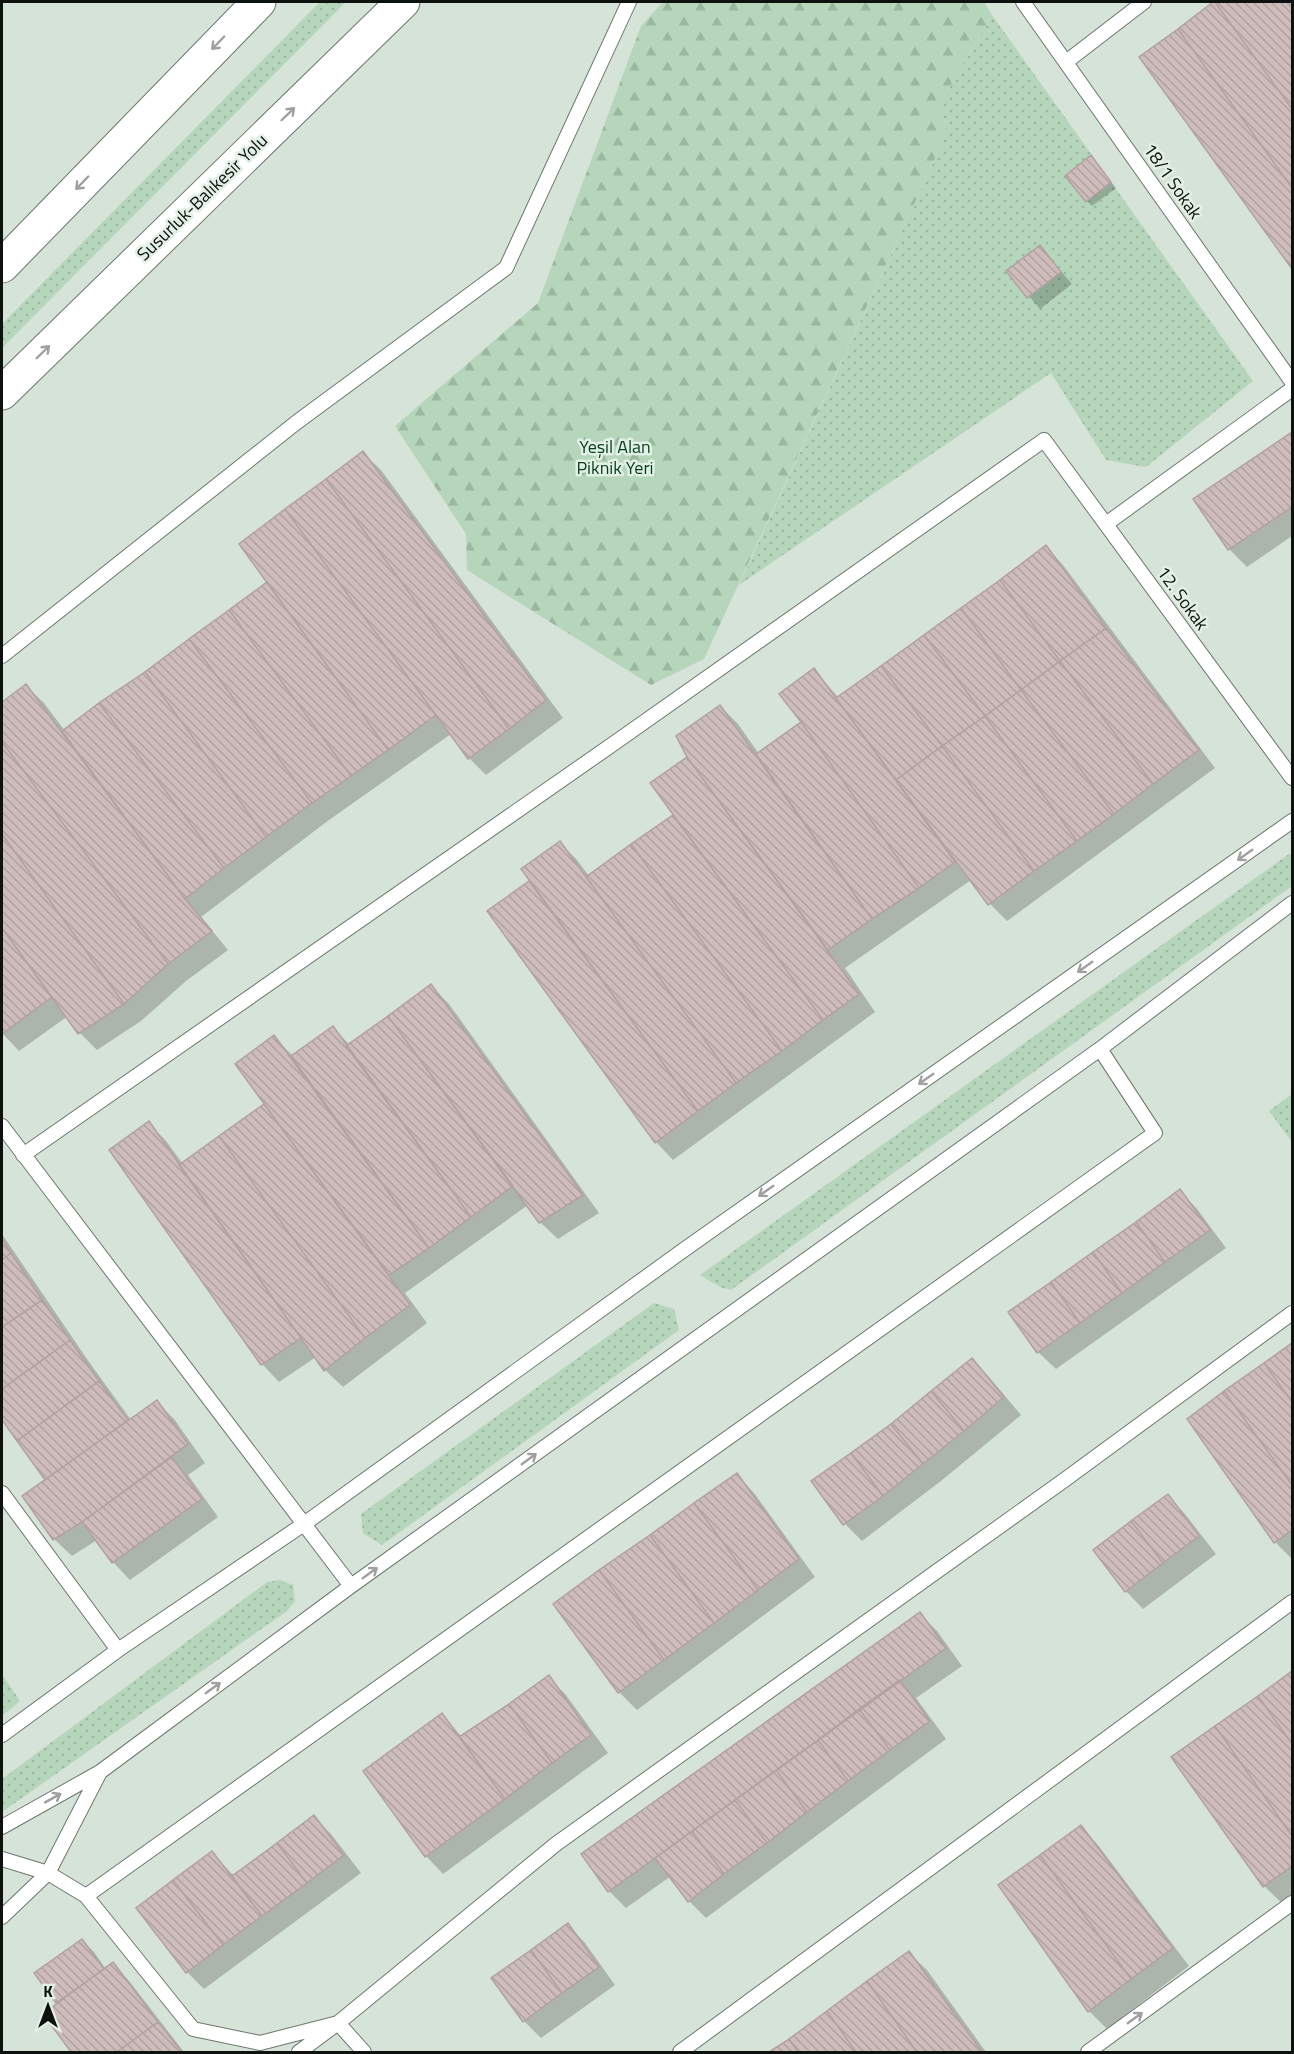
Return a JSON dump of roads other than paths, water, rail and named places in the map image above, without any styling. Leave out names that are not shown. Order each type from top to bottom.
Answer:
[{"type":"highway","points":[[2,266],[259,2]]},
{"type":"highway","name":"Susurluk-Balıkesir Yolu","points":[[2,393],[403,2]]},
{"type":"lane","points":[[2,657],[297,422],[506,268],[629,2]]},
{"type":"lane","name":"18/1 Sokak","points":[[1023,2],[1293,382]]},
{"type":"lane","points":[[1066,62],[1144,2]]},
{"type":"lane","points":[[1106,525],[1293,389]]},
{"type":"lane","name":"12. Sokak","points":[[23,1155],[1044,440],[1293,778]]},
{"type":"lane","points":[[2,1735],[118,1650],[304,1524],[685,1249],[1293,821]]},
{"type":"lane","points":[[2,1827],[100,1772],[351,1586],[1100,1048],[1293,903]]},
{"type":"lane","points":[[86,1896],[1155,1133],[1100,1048]]},
{"type":"lane","points":[[2,1126],[351,1586]]},
{"type":"lane","points":[[299,2052],[339,2023],[556,1844],[1063,1481],[1293,1313]]},
{"type":"lane","points":[[2,1493],[118,1650]]},
{"type":"lane","points":[[680,2052],[1293,1602]]},
{"type":"lane","points":[[2,1917],[48,1873],[100,1772]]},
{"type":"lane","points":[[2,1859],[48,1873],[86,1896],[193,2029],[260,2043],[339,2023]]},
{"type":"lane","points":[[1088,2052],[1293,1903]]},
{"type":"lane","points":[[339,2023],[364,2052]]},
{"type":"park label","name":"Yeşil Alan Piknik Yeri","points":[[615,456]]}]
